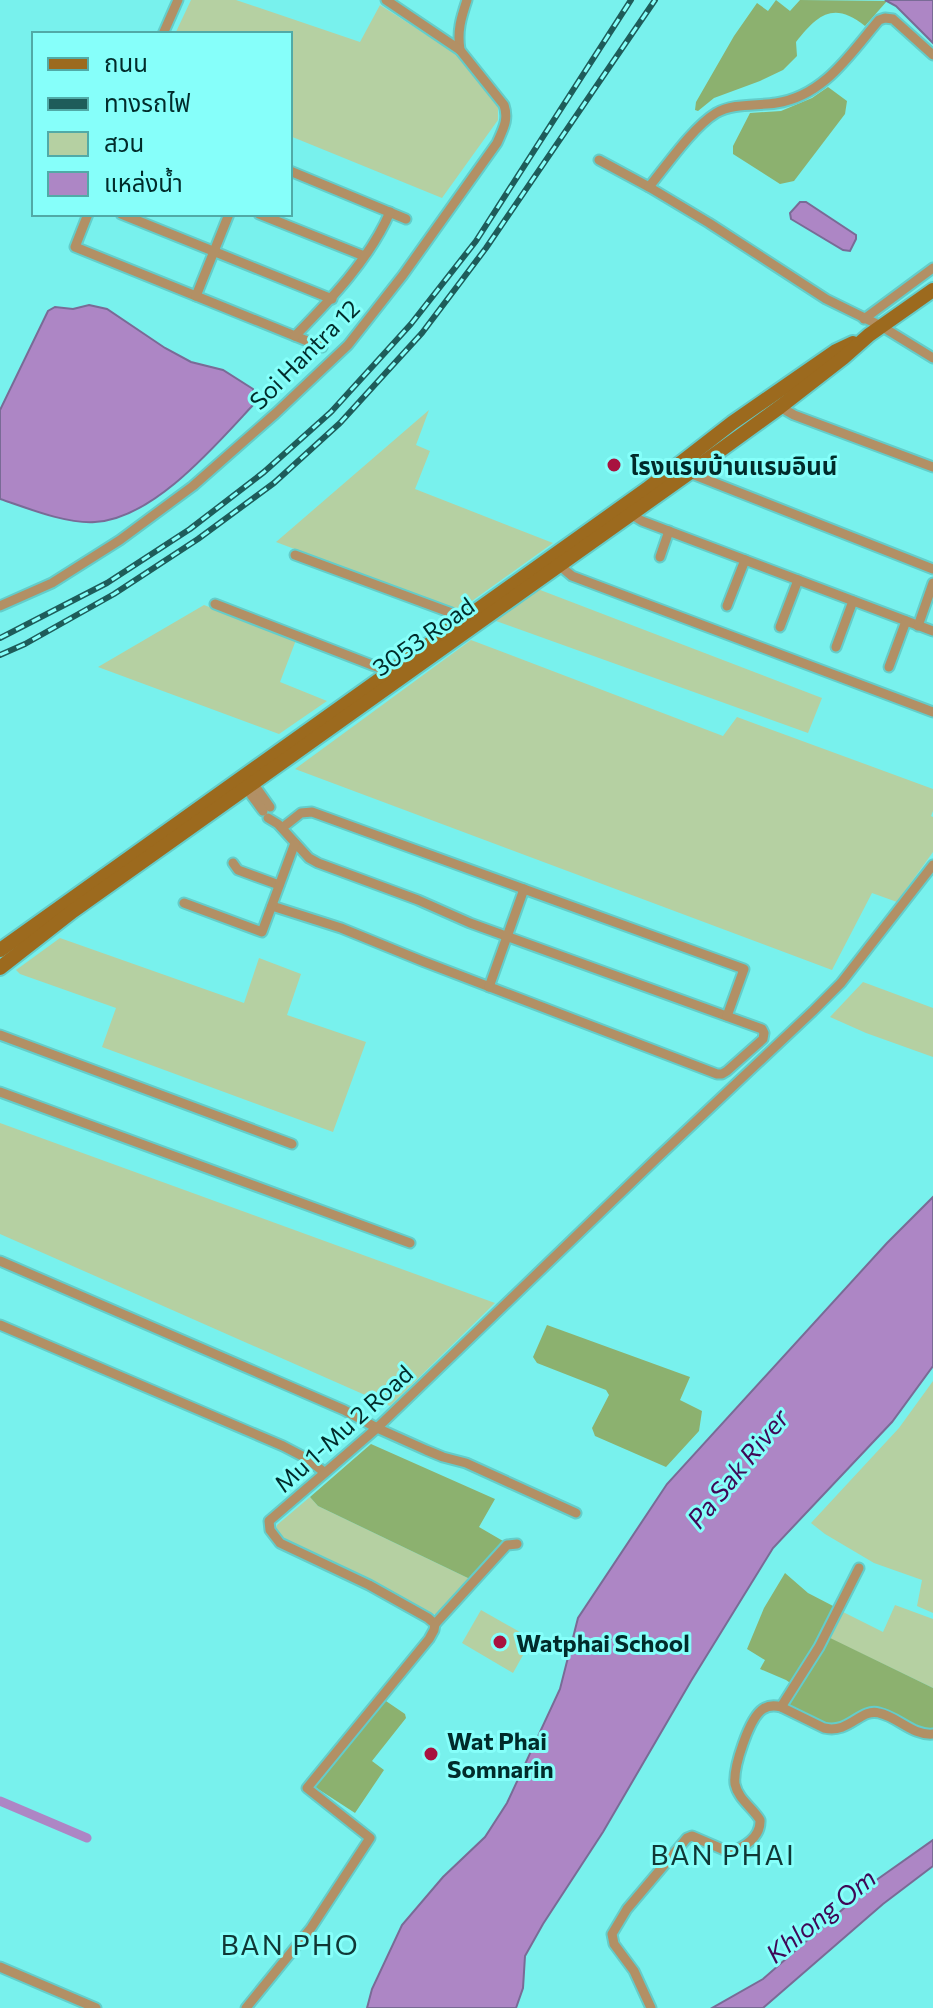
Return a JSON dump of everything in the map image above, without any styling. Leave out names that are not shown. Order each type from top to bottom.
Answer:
[{"type":"main road","name":"3053 Road","points":[[0,968],[31,936],[390,672],[647,489],[683,470],[780,407],[881,326],[933,290]]},
{"type":"main road","name":"3053 Road","points":[[0,950],[31,936],[130,879],[250,786],[632,515],[732,423],[836,351],[868,336]]},
{"type":"street","points":[[164,32],[178,0]]},
{"type":"street","name":"Soi Hantra 12","points":[[0,606],[52,583],[120,540],[222,463],[348,345],[403,275],[497,143],[506,122],[504,105],[460,50],[386,0]]},
{"type":"street","points":[[460,50],[460,20],[467,0]]},
{"type":"street","points":[[649,187],[712,115],[723,110],[780,103],[821,86],[879,20],[893,19],[933,55]]},
{"type":"street","points":[[599,160],[721,230],[826,299],[881,326],[933,358]]},
{"type":"street","points":[[292,172],[406,219]]},
{"type":"street","points":[[295,336],[332,299],[381,233],[390,212]]},
{"type":"street","points":[[87,216],[75,247],[322,347]]},
{"type":"street","points":[[126,216],[332,299]]},
{"type":"street","points":[[196,296],[228,216]]},
{"type":"street","points":[[264,216],[364,256]]},
{"type":"street","points":[[864,319],[933,268]]},
{"type":"street","points":[[780,407],[933,467]]},
{"type":"street","points":[[683,470],[933,569]]},
{"type":"street","points":[[632,515],[933,631]]},
{"type":"street","points":[[660,557],[669,531]]},
{"type":"street","points":[[295,555],[449,612],[463,620]]},
{"type":"street","points":[[727,606],[745,560]]},
{"type":"street","points":[[559,565],[572,576],[933,712]]},
{"type":"street","points":[[780,627],[798,580]]},
{"type":"street","points":[[918,626],[933,583]]},
{"type":"street","points":[[836,647],[853,601]]},
{"type":"street","points":[[215,604],[390,672]]},
{"type":"street","points":[[889,667],[906,621]]},
{"type":"street","points":[[250,786],[269,812],[269,821],[280,826],[309,858],[318,863],[507,937],[762,1029],[763,1039],[727,1071],[717,1074],[341,928],[272,906]]},
{"type":"street","points":[[280,826],[301,813],[312,812],[744,969],[727,1016]]},
{"type":"street","points":[[184,903],[262,932],[295,843]]},
{"type":"street","points":[[233,863],[238,870],[279,885]]},
{"type":"street","name":"Mu 1-Mu 2 Road","points":[[435,1624],[369,1585],[280,1543],[270,1530],[269,1521],[377,1428],[841,983],[933,865]]},
{"type":"street","points":[[489,987],[524,889]]},
{"type":"street","points":[[0,1035],[292,1144]]},
{"type":"street","points":[[0,1092],[410,1243]]},
{"type":"street","points":[[0,1261],[576,1513]]},
{"type":"street","points":[[0,1325],[283,1446],[324,1472]]},
{"type":"street","points":[[246,2008],[311,1928],[370,1838],[307,1788],[429,1639],[435,1624],[507,1545],[517,1544]]},
{"type":"street","points":[[781,1707],[819,1647],[859,1568]]},
{"type":"street","points":[[651,2007],[634,1971],[614,1944],[612,1934],[627,1909],[687,1838],[697,1837],[729,1852],[747,1845],[758,1832],[760,1820],[736,1789],[735,1773],[749,1727],[756,1715],[774,1705],[832,1730],[843,1728],[865,1715],[880,1713],[925,1734],[933,1734]]},
{"type":"street","points":[[0,1967],[96,2008]]},
{"type":"green space","points":[[191,0],[236,0],[360,42],[380,5],[458,55],[498,105],[498,120],[442,198],[292,137],[292,32],[176,32]]},
{"type":"green space","points":[[776,0],[790,11],[800,0],[887,1],[865,26],[844,14],[827,14],[819,18],[796,42],[797,56],[783,70],[714,98],[698,111],[695,110],[696,102],[734,36],[757,3],[768,11]]},
{"type":"green space","points":[[828,87],[847,101],[845,114],[794,181],[780,184],[733,154],[733,146],[750,113],[781,111],[812,98]]},
{"type":"green space","points":[[429,410],[416,445],[430,451],[415,489],[553,543],[458,611],[276,542]]},
{"type":"green space","points":[[535,588],[822,698],[808,733],[496,621],[495,616]]},
{"type":"green space","points":[[204,605],[296,640],[280,682],[327,701],[279,734],[98,667]]},
{"type":"green space","points":[[471,640],[723,736],[737,717],[933,789],[933,852],[897,902],[872,893],[832,970],[295,769]]},
{"type":"green space","points":[[60,938],[244,1003],[259,958],[301,974],[287,1015],[366,1042],[333,1132],[102,1047],[116,1008],[16,970]]},
{"type":"green space","points":[[863,982],[933,1008],[933,1057],[830,1017]]},
{"type":"green space","points":[[0,1123],[495,1303],[390,1406],[0,1234]]},
{"type":"green space","points":[[547,1325],[690,1377],[680,1400],[702,1411],[699,1431],[666,1467],[595,1436],[592,1428],[609,1395],[606,1390],[537,1363],[533,1357]]},
{"type":"green space","points":[[933,1381],[933,1613],[917,1606],[922,1580],[874,1563],[811,1523],[899,1428]]},
{"type":"green space","points":[[371,1444],[495,1499],[479,1527],[503,1541],[470,1579],[318,1506],[310,1497]]},
{"type":"green space","points":[[310,1497],[318,1506],[470,1579],[436,1614],[430,1614],[284,1540],[275,1531],[277,1525]]},
{"type":"green space","points":[[785,1573],[808,1593],[835,1607],[822,1634],[933,1688],[933,1729],[919,1727],[880,1708],[867,1710],[832,1726],[814,1721],[786,1705],[796,1687],[760,1669],[765,1660],[747,1649],[764,1608]]},
{"type":"green space","points":[[895,1605],[933,1619],[933,1688],[827,1637],[841,1611],[883,1632]]},
{"type":"green space","points":[[481,1610],[532,1639],[513,1673],[462,1643]]},
{"type":"green space","points":[[383,1699],[405,1714],[406,1718],[372,1761],[384,1770],[355,1813],[315,1787],[314,1781]]},
{"type":"water","points":[[885,0],[933,0],[933,43],[896,6]]},
{"type":"water","points":[[800,202],[806,202],[856,235],[850,251],[843,250],[791,219],[790,213]]},
{"type":"water","points":[[89,305],[107,309],[165,348],[191,362],[223,370],[253,389],[253,405],[182,478],[139,508],[117,518],[95,522],[59,518],[0,499],[0,410],[48,311],[55,307],[73,309]]},
{"type":"water","name":"Pa Sak River","points":[[933,1197],[933,1366],[892,1422],[773,1548],[525,1956],[523,1988],[516,2008],[367,2008],[372,1989],[402,1925],[443,1877],[485,1837],[507,1803],[560,1689],[578,1618],[667,1484],[887,1243]]},
{"type":"water","points":[[933,1840],[933,1866],[883,1904],[763,2008],[712,2008],[763,1979],[875,1881]]},
{"type":"waterway","points":[[0,1801],[87,1838]]},
{"type":"railway","points":[[0,638],[107,583],[190,529],[264,472],[331,412],[411,324],[476,241],[631,0]]},
{"type":"railway","points":[[0,655],[114,594],[198,539],[274,483],[340,423],[422,333],[486,248],[655,0]]},
{"type":"place","name":"โรงแรมบ้านแรมอินน์","points":[[614,465]]},
{"type":"place","name":"Watphai School","points":[[500,1642]]},
{"type":"place","name":"Wat Phai Somnarin","points":[[431,1754]]},
{"type":"district","name":"BAN PHAI","points":[[723,1854]]},
{"type":"district","name":"BAN PHO","points":[[290,1944]]},
{"type":"water label","name":"Khlong Om","points":[[820,1915]]}]
